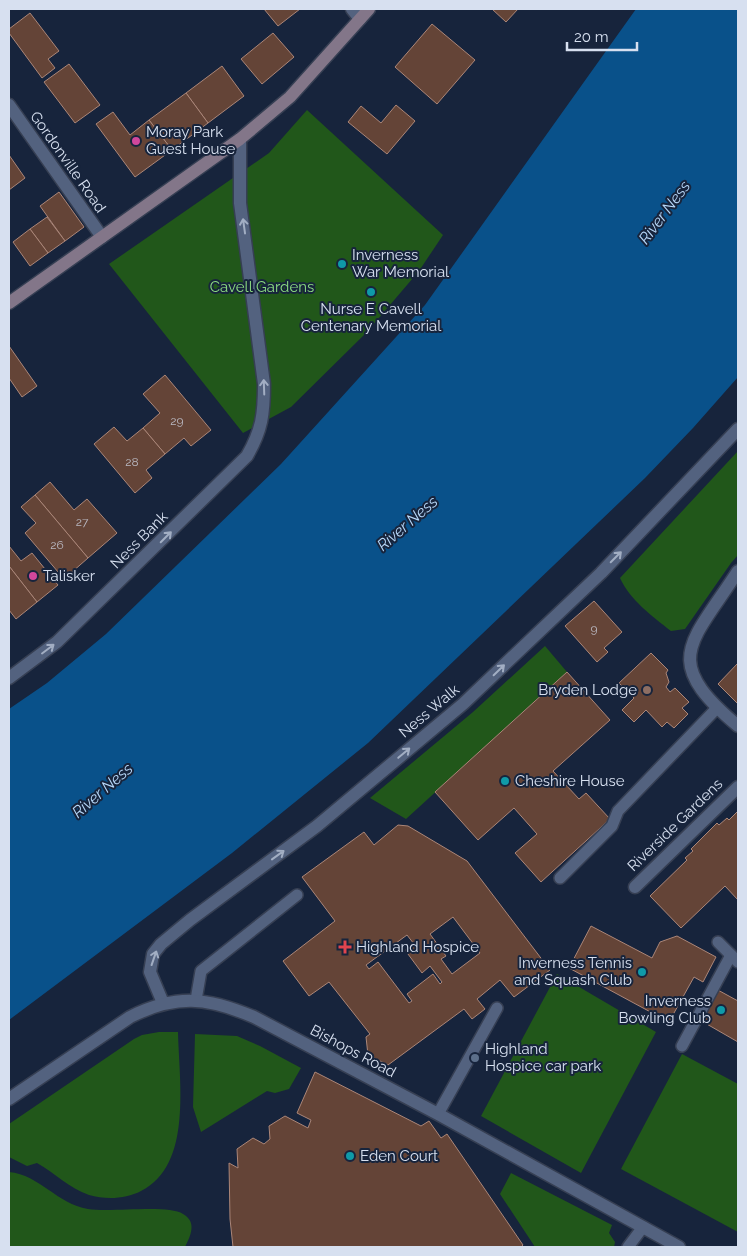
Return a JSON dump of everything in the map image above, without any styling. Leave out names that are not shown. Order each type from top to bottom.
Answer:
[{"type":"main road","points":[[9,303],[240,139],[290,97],[356,14],[369,9]]},
{"type":"street","name":"Gordonville Road","points":[[9,106],[102,237]]},
{"type":"street","name":"Ness Bank","points":[[9,678],[57,642],[127,576],[247,456],[259,435],[264,413],[264,384],[240,203],[240,139]]},
{"type":"street","name":"Ness Walk","points":[[163,1003],[150,972],[153,954],[162,944],[190,920],[317,826],[463,704],[601,573],[738,429]]},
{"type":"street","points":[[738,571],[690,647],[689,663],[694,679],[717,708],[738,726]]},
{"type":"street","name":"Riverside Gardens","points":[[636,887],[738,786]]},
{"type":"street","name":"Bishops Road","points":[[9,1099],[130,1017],[163,1003],[196,1000],[225,1004],[254,1017],[438,1114],[679,1247]]},
{"type":"lane","points":[[560,878],[612,826],[618,811],[717,708]]},
{"type":"lane","points":[[196,1000],[201,970],[297,896]]},
{"type":"lane","points":[[682,1046],[735,959],[718,942]]},
{"type":"lane","points":[[438,1114],[497,1008]]},
{"type":"lane","points":[[628,1247],[643,1227]]},
{"type":"green space","name":"Cavell Gardens","points":[[307,110],[443,235],[419,271],[366,333],[291,407],[243,433],[109,264],[269,153]]},
{"type":"green space","points":[[738,451],[738,555],[685,629],[671,631],[636,600],[620,578]]},
{"type":"green space","points":[[545,646],[567,672],[406,819],[370,798],[473,712]]},
{"type":"green space","points":[[557,974],[656,1032],[581,1173],[481,1116]]},
{"type":"green space","points":[[159,1032],[178,1032],[180,1097],[176,1142],[169,1162],[158,1179],[135,1194],[116,1198],[102,1198],[89,1195],[75,1188],[37,1163],[27,1166],[9,1157],[9,1124],[134,1039],[142,1035]]},
{"type":"green space","points":[[195,1034],[237,1036],[301,1068],[289,1089],[275,1093],[267,1091],[201,1132],[193,1107]]},
{"type":"green space","points":[[682,1054],[738,1084],[738,1232],[621,1169]]},
{"type":"green space","points":[[9,1172],[30,1178],[67,1202],[88,1209],[176,1211],[183,1214],[190,1221],[192,1229],[189,1238],[185,1247],[9,1247]]},
{"type":"green space","points":[[511,1173],[612,1225],[609,1233],[615,1242],[614,1247],[535,1247],[500,1194]]},
{"type":"water","name":"River Ness","points":[[636,9],[738,9],[738,377],[645,478],[368,743],[232,853],[9,1020],[9,709],[47,683],[106,634],[281,464],[425,305]]},
{"type":"building","points":[[264,9],[300,9],[278,26]]},
{"type":"building","points":[[492,9],[518,9],[506,22]]},
{"type":"building","points":[[30,13],[59,51],[48,59],[55,68],[42,78],[9,33],[9,29]]},
{"type":"building","points":[[432,24],[475,60],[437,104],[395,67]]},
{"type":"building","points":[[273,33],[294,57],[262,84],[241,59]]},
{"type":"building","points":[[69,64],[100,105],[75,123],[44,82]]},
{"type":"building","points":[[222,66],[244,96],[208,123],[186,93]]},
{"type":"building","points":[[186,93],[208,123],[172,150],[149,120]]},
{"type":"building","points":[[396,105],[415,121],[387,154],[348,122],[361,106],[381,123]]},
{"type":"building","name":"Moray Park Guest House","points":[[113,112],[130,135],[149,120],[172,150],[135,177],[96,124]]},
{"type":"building","points":[[9,155],[25,178],[9,190]]},
{"type":"building","points":[[59,192],[84,227],[65,241],[40,206]]},
{"type":"building","points":[[47,217],[65,241],[48,253],[30,229]]},
{"type":"building","points":[[30,229],[48,253],[30,266],[13,242]]},
{"type":"building","points":[[9,346],[37,386],[22,397],[9,378]]},
{"type":"building","points":[[165,375],[211,430],[191,446],[184,438],[165,454],[143,428],[160,413],[143,394]]},
{"type":"building","points":[[114,427],[127,441],[143,428],[165,454],[146,470],[152,478],[135,493],[94,444]]},
{"type":"building","points":[[50,482],[74,510],[87,499],[117,533],[88,558],[35,495]]},
{"type":"building","points":[[35,495],[88,558],[64,579],[25,533],[36,523],[21,507]]},
{"type":"building","name":"Talisker","points":[[9,546],[21,561],[32,553],[58,585],[37,602],[9,566]]},
{"type":"building","points":[[9,566],[37,602],[16,619],[9,610]]},
{"type":"building","points":[[594,601],[622,632],[604,648],[608,652],[597,662],[565,626]]},
{"type":"building","name":"Bryden Lodge","points":[[651,653],[668,670],[666,673],[669,682],[666,687],[670,692],[675,688],[689,702],[682,708],[688,714],[674,728],[667,722],[662,727],[646,710],[634,722],[622,710],[634,698],[619,683]]},
{"type":"building","points":[[738,663],[738,704],[718,684]]},
{"type":"building","name":"Cheshire House","points":[[567,672],[610,720],[553,771],[579,799],[586,793],[610,819],[541,882],[515,853],[537,834],[514,808],[478,840],[435,792]]},
{"type":"building","points":[[738,811],[738,900],[725,886],[681,928],[650,896],[687,860],[685,858],[693,851],[691,849],[717,823],[719,825],[727,818],[729,820]]},
{"type":"building","name":"Highland Hospice","points":[[398,825],[408,826],[467,861],[550,970],[514,997],[500,980],[477,999],[485,1009],[472,1019],[464,1009],[388,1065],[368,1055],[366,1037],[370,1034],[329,982],[309,996],[283,961],[335,921],[302,877],[364,832],[374,845]],"holes":[[[453,917],[480,953],[452,974],[441,959],[446,956],[430,934]],[[407,935],[414,944],[405,950],[422,973],[430,966],[442,982],[440,984],[433,974],[407,994],[412,1001],[409,1003],[378,962],[369,969],[366,965]]]},
{"type":"building","name":"Inverness Tennis and Squash Club","points":[[591,926],[652,958],[660,942],[677,936],[716,957],[703,982],[694,977],[669,1022],[569,968]]},
{"type":"building","name":"Inverness Bowling Club","points":[[716,989],[738,1001],[738,1042],[698,1019]]},
{"type":"building","name":"Eden Court","points":[[315,1072],[421,1126],[429,1121],[441,1138],[447,1134],[523,1245],[521,1247],[233,1247],[230,1219],[229,1163],[238,1168],[237,1149],[253,1138],[264,1144],[270,1139],[269,1126],[285,1116],[308,1128],[311,1120],[297,1113]]},
{"type":"place","name":"Moray Park Guest House","points":[[136,141]]},
{"type":"place","name":"Inverness War Memorial","points":[[342,264]]},
{"type":"place","name":"Nurse E Cavell Centenary Memorial","points":[[371,292]]},
{"type":"place","name":"Talisker","points":[[33,576]]},
{"type":"place","name":"Bryden Lodge","points":[[647,690]]},
{"type":"place","name":"Cheshire House","points":[[505,781]]},
{"type":"place","name":"Highland Hospice","points":[[345,947]]},
{"type":"place","name":"Inverness Tennis and Squash Club","points":[[642,972]]},
{"type":"place","name":"Inverness Bowling Club","points":[[721,1010]]},
{"type":"place","name":"Highland Hospice car park","points":[[475,1058]]},
{"type":"place","name":"Eden Court","points":[[350,1156]]}]
